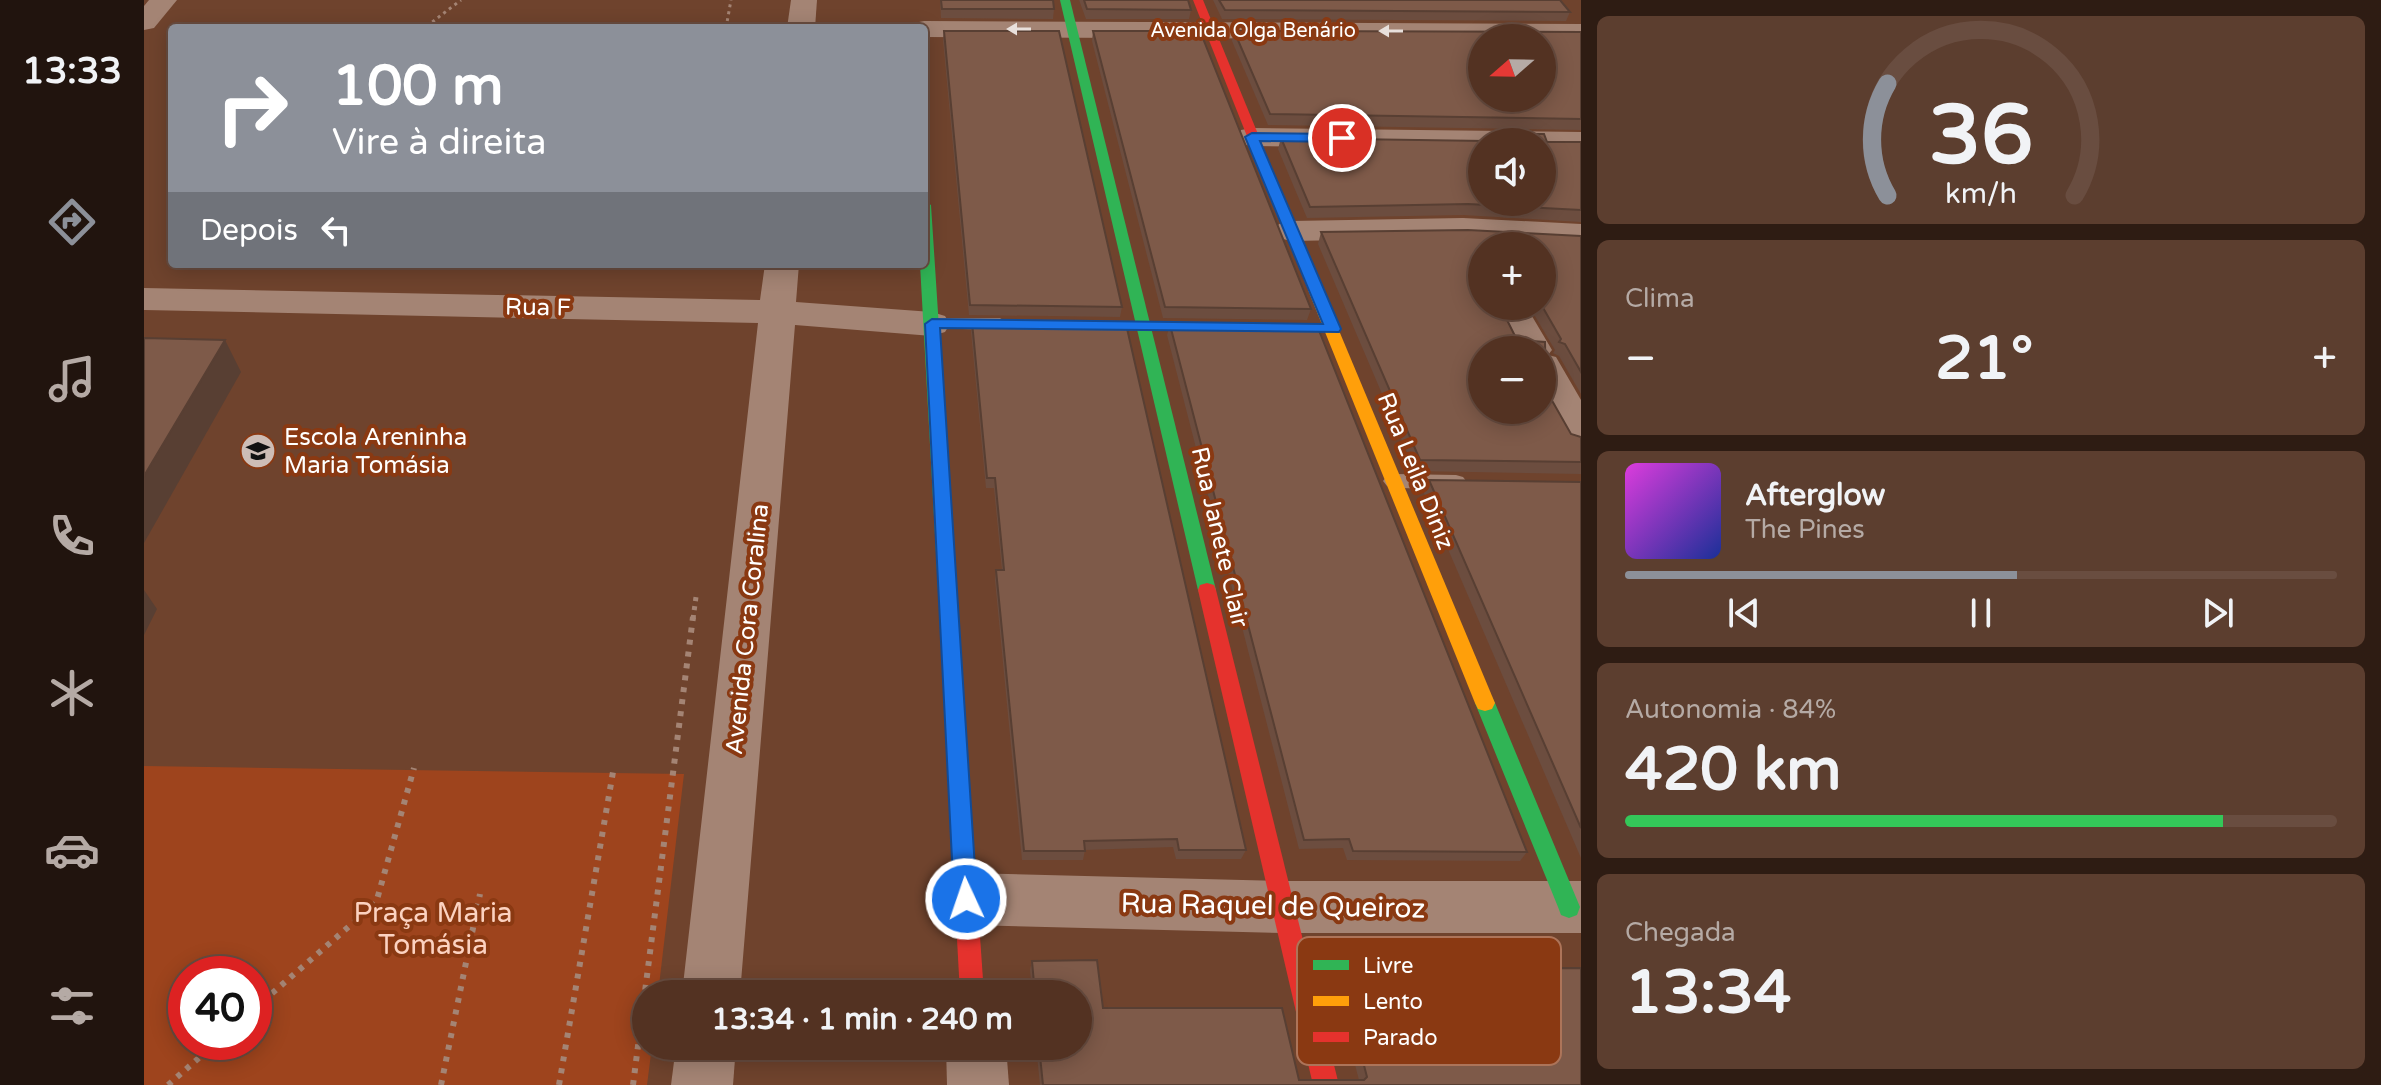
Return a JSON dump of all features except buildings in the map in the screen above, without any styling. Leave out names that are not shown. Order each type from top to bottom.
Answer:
[{"type":"street","points":[[144,22],[164,0]]},
{"type":"street","points":[[801,24],[804,0]]},
{"type":"street","points":[[910,0],[912,24]]},
{"type":"street","name":"Rua Janete Clair","points":[[1065,0],[1297,962]]},
{"type":"street","name":"Rua Leila Diniz","points":[[1198,0],[1291,231],[1325,328],[1394,481],[1575,907]]},
{"type":"street","name":"Avenida Olga Benário","points":[[928,29],[1075,42]]},
{"type":"street","name":"Avenida Olga Benário","points":[[928,54],[1075,42],[1214,42],[1581,32]]},
{"type":"street","name":"Avenida Olga Benário","points":[[1214,42],[1468,54]]},
{"type":"street","points":[[1556,55],[1581,55]]},
{"type":"street","points":[[1252,137],[1581,141]]},
{"type":"street","points":[[1291,231],[1463,228],[1581,234]]},
{"type":"street","points":[[1463,228],[1468,237]]},
{"type":"street","points":[[928,264],[971,980]]},
{"type":"street","name":"Avenida Cora Coralina","points":[[712,980],[782,268]]},
{"type":"street","name":"Rua F","points":[[144,299],[779,312],[932,324]]},
{"type":"street","points":[[1556,390],[1581,434]]},
{"type":"street","name":"Rua Raquel de Queiroz","points":[[966,899],[1284,907],[1575,907]]},
{"type":"street","points":[[702,1085],[705,1060]]},
{"type":"street","points":[[977,1060],[978,1085]]},
{"type":"street","name":"Rua Janete Clair","points":[[1321,1065],[1326,1085]]},
{"type":"lane","points":[[932,324],[1023,325]]},
{"type":"lane","points":[[1394,481],[1472,482]]},
{"type":"path","points":[[431,24],[461,0]]},
{"type":"path","points":[[727,24],[731,0]]},
{"type":"path","points":[[633,1085],[697,591]]},
{"type":"path","points":[[272,993],[376,903],[414,768]]},
{"type":"path","points":[[559,1085],[613,772]]},
{"type":"path","points":[[441,1085],[480,894]]},
{"type":"path","points":[[168,1085],[196,1060]]},
{"type":"green space","name":"Praça Maria Tomásia","points":[[144,766],[684,774],[660,980],[632,980],[632,1060],[650,1060],[647,1085],[144,1085]]},
{"type":"traffic: fast","points":[[1065,0],[1207,590]]},
{"type":"traffic: fast","points":[[928,268],[947,589]]},
{"type":"traffic: fast","points":[[1485,703],[1569,907]]},
{"type":"traffic: slow","points":[[1315,290],[1485,703]]},
{"type":"traffic: jam","points":[[1198,0],[1315,290]]},
{"type":"traffic: jam","points":[[947,589],[971,980]]},
{"type":"traffic: jam","points":[[1207,590],[1297,964]]},
{"type":"traffic: jam","points":[[1321,1065],[1326,1085]]},
{"type":"place","name":"Escola Areninha Maria Tomásia","points":[[258,451]]},
{"type":"route","points":[[966,899],[932,324],[1333,329],[1252,137],[1342,138]]}]
